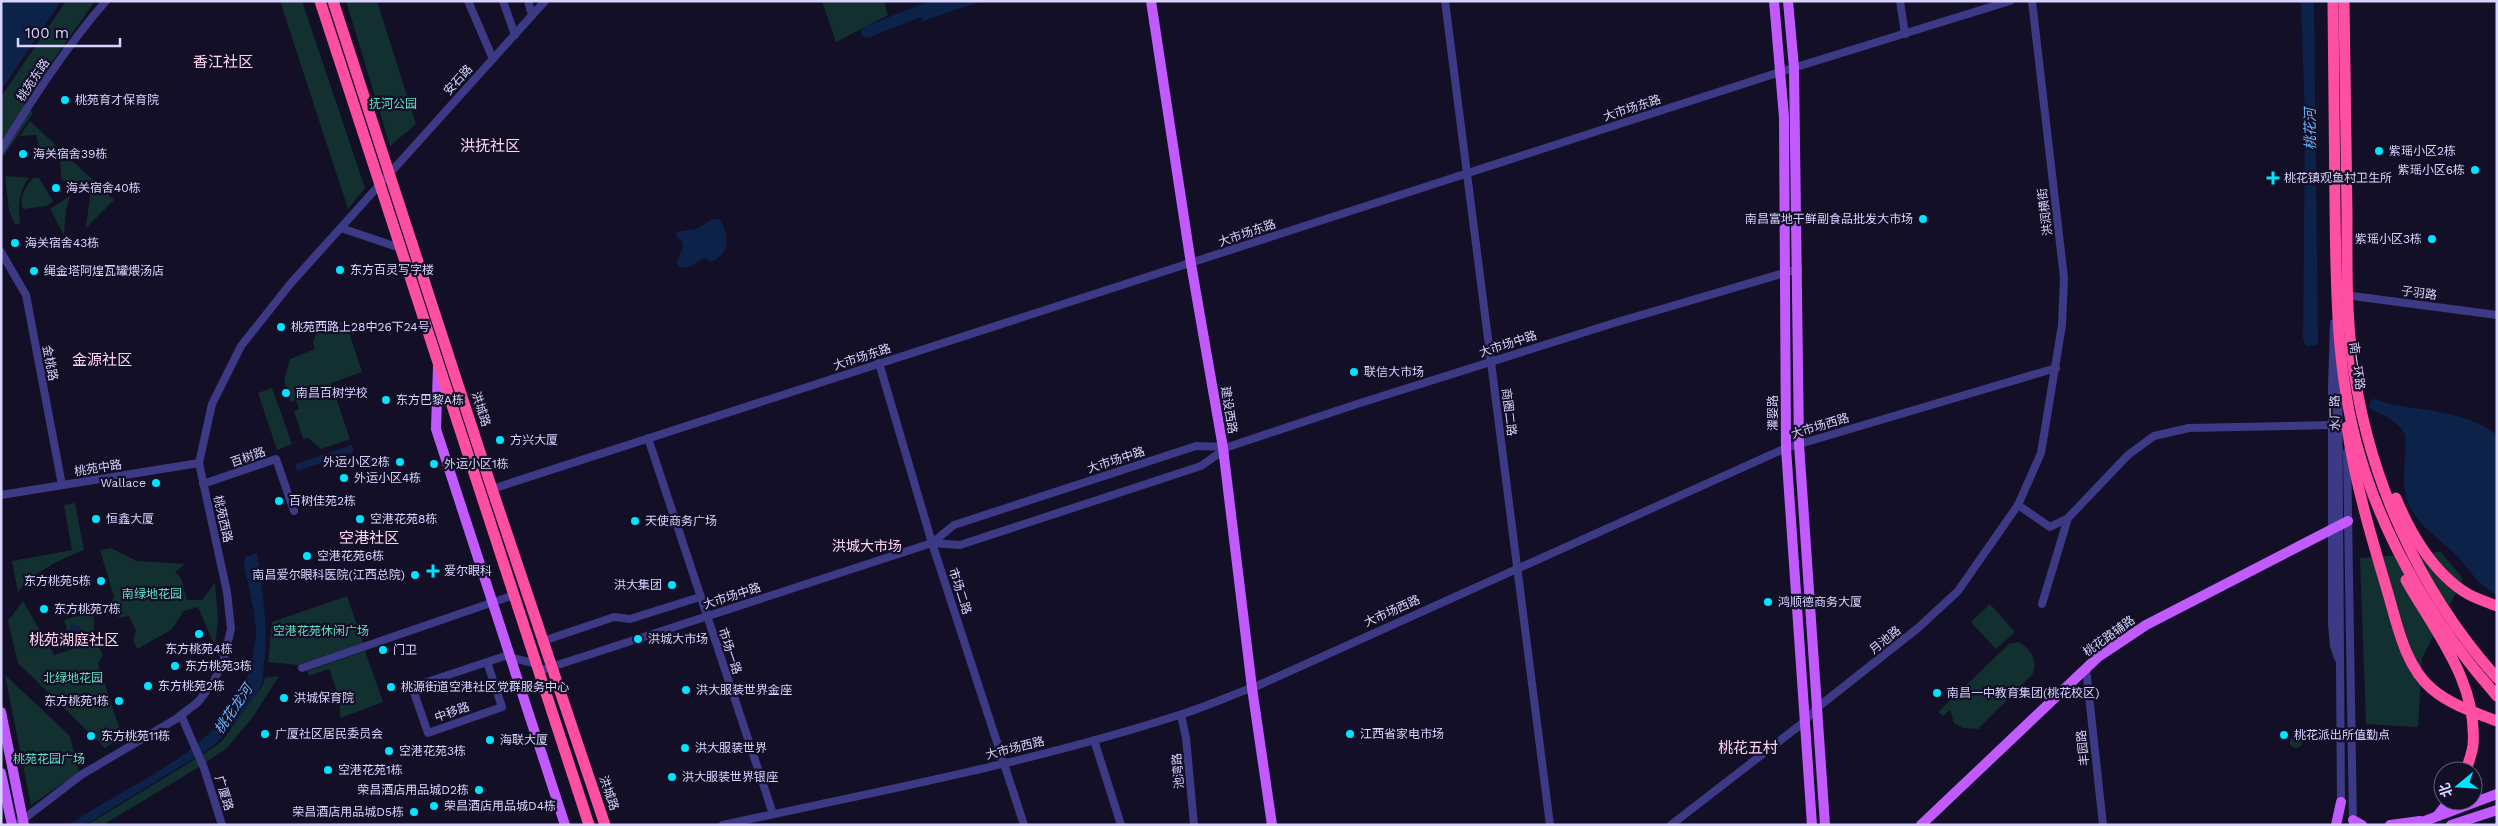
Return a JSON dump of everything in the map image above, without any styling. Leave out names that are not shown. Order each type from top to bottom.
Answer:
[{"type":"highway","points":[[320,1],[589,825]]},
{"type":"highway","name":"洪城路","points":[[333,1],[492,489],[605,825]]},
{"type":"highway","name":"南一环路","points":[[2334,1],[2336,269],[2346,358],[2364,471],[2400,554],[2418,586],[2472,668],[2497,696]]},
{"type":"highway","name":"南一环路","points":[[2345,1],[2346,358],[2377,466],[2410,550],[2450,619],[2497,678]]},
{"type":"highway","points":[[2346,358],[2382,464],[2400,508],[2421,546],[2443,574],[2468,594],[2497,606]]},
{"type":"highway","points":[[2346,358],[2342,390],[2352,464],[2365,517],[2400,633],[2413,665],[2432,688],[2446,698],[2461,708],[2497,721]]},
{"type":"highway","points":[[2364,471],[2380,525],[2393,557],[2462,674],[2470,702],[2472,727],[2473,746],[2469,761]]},
{"type":"main road","name":"建设西路","points":[[1151,1],[1224,448],[1272,825]]},
{"type":"main road","name":"建设西路","points":[[1156,1],[1194,264]]},
{"type":"main road","name":"灌婴路","points":[[1774,1],[1784,117],[1786,448],[1812,825]]},
{"type":"main road","points":[[1788,1],[1794,68],[1800,444],[1824,825]]},
{"type":"main road","points":[[438,363],[436,430],[565,825]]},
{"type":"main road","name":"桃花路辅路","points":[[1921,825],[2098,657],[2146,625],[2344,523]]},
{"type":"main road","name":"建设西路","points":[[1254,687],[1277,825]]},
{"type":"main road","points":[[1,712],[21,823]]},
{"type":"main road","points":[[1,773],[12,825]]},
{"type":"main road","points":[[2414,825],[2497,794]]},
{"type":"main road","points":[[2336,825],[2341,802]]},
{"type":"main road","points":[[2390,825],[2426,822],[2438,811]]},
{"type":"main road","points":[[2451,825],[2497,812]]},
{"type":"main road","points":[[2468,825],[2497,812]]},
{"type":"street","name":"桃苑东路","points":[[1,150],[38,91],[82,29],[106,1]]},
{"type":"street","points":[[468,1],[493,59]]},
{"type":"street","points":[[503,1],[515,35]]},
{"type":"street","points":[[528,1],[532,15]]},
{"type":"street","name":"安石路","points":[[390,176],[545,1]]},
{"type":"street","name":"商圈二路","points":[[1446,1],[1550,825]]},
{"type":"street","points":[[1900,1],[1905,34]]},
{"type":"street","name":"大市场东路","points":[[492,489],[878,363],[1194,264],[1780,72],[2010,1]]},
{"type":"street","name":"洪润横街","points":[[2032,1],[2064,278],[2062,325],[2047,420]]},
{"type":"street","name":"水厂路","points":[[2334,1],[2338,294],[2344,523],[2356,823]]},
{"type":"street","name":"水厂路","points":[[2341,825],[2340,665],[2344,523],[2346,295],[2345,1]]},
{"type":"street","name":"桃苑西路","points":[[21,823],[81,775],[181,715],[198,702],[214,681],[224,658],[231,628],[227,592],[199,463],[212,404],[241,346],[291,283],[390,176]]},
{"type":"street","points":[[341,228],[400,248]]},
{"type":"street","name":"金桃路","points":[[1,252],[26,295],[62,485]]},
{"type":"street","name":"大市场中路","points":[[538,667],[552,667],[932,543],[960,545],[1201,466],[1224,448],[1492,362],[1798,268]]},
{"type":"street","points":[[2336,269],[2332,425],[2332,624],[2334,646],[2340,665]]},
{"type":"street","name":"子羽路","points":[[2338,294],[2497,315]]},
{"type":"street","name":"市场二路","points":[[878,363],[932,543],[1024,825]]},
{"type":"street","name":"大市场西路","points":[[723,825],[1004,763],[1181,715],[1254,687],[1786,448],[2056,368]]},
{"type":"street","name":"月池路","points":[[1671,825],[1804,722],[1818,707],[1918,628],[1958,591],[2018,505],[2041,453],[2047,420]]},
{"type":"street","points":[[2018,505],[2050,527],[2068,518],[2128,456],[2154,436],[2189,428],[2332,425]]},
{"type":"street","name":"市场一路","points":[[648,438],[773,814]]},
{"type":"street","name":"大市场中路","points":[[932,543],[954,524],[1196,446],[1224,448]]},
{"type":"street","name":"百树路","points":[[203,484],[276,459],[294,511]]},
{"type":"street","name":"桃苑中路","points":[[1,495],[199,463]]},
{"type":"street","points":[[2042,604],[2068,518]]},
{"type":"street","points":[[302,668],[514,594]]},
{"type":"street","points":[[543,641],[614,617],[630,619],[700,597]]},
{"type":"street","name":"中移路","points":[[487,662],[502,707],[428,733],[412,687],[487,662],[505,656],[538,667]]},
{"type":"street","name":"丰园路","points":[[2086,668],[2103,825]]},
{"type":"street","name":"广厦路","points":[[181,715],[204,768],[222,825]]},
{"type":"street","name":"池湾路","points":[[1181,715],[1186,738],[1194,825]]},
{"type":"street","points":[[1094,740],[1121,825]]},
{"type":"green space","points":[[66,1],[95,1],[23,103],[33,113],[1,160],[1,97]]},
{"type":"green space","name":"抚河公园","points":[[280,1],[302,1],[365,188],[348,209]]},
{"type":"green space","name":"抚河公园","points":[[346,1],[377,1],[416,124],[390,146]]},
{"type":"green space","points":[[822,1],[884,1],[888,15],[836,42]]},
{"type":"green space","points":[[30,121],[114,200],[86,228],[91,188],[73,186],[73,180],[62,181],[59,154],[42,155],[36,135],[20,136]]},
{"type":"green space","points":[[5,176],[29,178],[21,194],[19,205],[20,224],[15,224],[9,211]]},
{"type":"green space","points":[[33,178],[39,178],[53,201],[47,206],[23,209],[22,197]]},
{"type":"green space","points":[[70,196],[66,210],[64,235],[50,209]]},
{"type":"green space","points":[[345,320],[362,372],[331,383],[350,439],[321,449],[308,438],[303,439],[294,411],[299,409],[296,400],[291,402],[284,381],[290,359],[315,349],[313,343],[317,330]]},
{"type":"green space","points":[[272,388],[292,444],[277,450],[258,393]]},
{"type":"green space","points":[[75,503],[84,550],[48,567],[32,578],[18,592],[12,561],[72,550],[64,505]]},
{"type":"green space","name":"南绿地花园","points":[[111,548],[137,561],[185,564],[175,572],[181,578],[187,600],[202,600],[215,583],[218,620],[215,647],[198,607],[184,611],[171,630],[137,649],[133,639],[136,631],[129,616],[116,616],[106,609],[111,605],[114,597],[100,550]]},
{"type":"green space","points":[[2441,552],[2463,579],[2422,658],[2418,727],[2366,724],[2360,558]]},
{"type":"green space","name":"空港花苑休闲广场","points":[[347,596],[363,643],[298,665],[268,662],[272,622]]},
{"type":"green space","name":"北绿地花园","points":[[23,601],[54,655],[73,649],[64,620],[94,611],[94,634],[103,654],[98,664],[122,736],[105,748],[18,663],[8,621]]},
{"type":"green space","points":[[1990,604],[2015,632],[1996,649],[1971,622]]},
{"type":"green space","points":[[2018,642],[2027,648],[2034,660],[2035,665],[2032,675],[1978,729],[1963,728],[1954,723],[1950,710],[1943,716],[1938,712],[2009,644]]},
{"type":"green space","points":[[365,651],[383,702],[340,718],[340,700],[329,669],[309,676],[307,671]]},
{"type":"green space","name":"桃苑花园广场","points":[[5,675],[70,736],[79,772],[31,805]]},
{"type":"green space","points":[[279,676],[252,718],[227,748],[103,825],[87,825],[222,741],[263,685],[265,678]]},
{"type":"green space","points":[[2294,736],[2298,736],[2302,742],[2298,748],[2294,748],[2290,744],[2290,740]]},
{"type":"water","points":[[5,1],[61,1],[1,91],[1,7]]},
{"type":"water","points":[[939,1],[982,1],[923,21],[918,9]]},
{"type":"water","points":[[2301,1],[2314,1],[2318,342],[2317,345],[2306,346],[2303,339],[2305,121]]},
{"type":"water","points":[[713,219],[720,219],[725,232],[726,244],[722,254],[711,262],[705,258],[689,267],[678,266],[677,261],[683,247],[682,241],[677,238],[676,232],[696,229]]},
{"type":"water","points":[[2381,402],[2457,416],[2485,427],[2497,435],[2497,595],[2484,586],[2453,552],[2419,521],[2409,506],[2406,497],[2404,474],[2405,435],[2402,429],[2379,409]]},
{"type":"water","points":[[352,445],[354,452],[297,471],[295,464]]},
{"type":"water","points":[[257,553],[266,636],[263,681],[253,699],[231,728],[209,749],[85,825],[69,825],[181,756],[206,736],[228,713],[244,686],[253,654],[256,635],[255,623],[244,564],[245,557]]},
{"type":"water","points":[[73,623],[87,633],[88,643],[84,650],[74,645],[69,629]]},
{"type":"waterway","name":"桃花龙河","points":[[867,32],[946,1]]},
{"type":"waterway","name":"桃花河","points":[[2375,405],[2394,413]]},
{"type":"place","name":"桃苑育才保育院","points":[[65,100]]},
{"type":"place","name":"紫瑶小区2栋","points":[[2379,151]]},
{"type":"place","name":"海关宿舍39栋","points":[[23,154]]},
{"type":"place","name":"紫瑶小区6栋","points":[[2475,170]]},
{"type":"place","name":"桃花镇观鱼村卫生所","points":[[2273,178]]},
{"type":"place","name":"海关宿舍40栋","points":[[56,188]]},
{"type":"place","name":"南昌富地干鲜副食品批发大市场","points":[[1923,219]]},
{"type":"place","name":"紫瑶小区3栋","points":[[2432,239]]},
{"type":"place","name":"海关宿舍43栋","points":[[15,243]]},
{"type":"place","name":"东方百灵写字楼","points":[[340,270]]},
{"type":"place","name":"绳金塔阿煌瓦罐煨汤店","points":[[34,271]]},
{"type":"place","name":"桃苑西路上28中26下24号","points":[[281,327]]},
{"type":"place","name":"联信大市场","points":[[1354,372]]},
{"type":"place","name":"南昌百树学校","points":[[286,393]]},
{"type":"place","name":"东方巴黎A栋","points":[[386,400]]},
{"type":"place","name":"方兴大厦","points":[[500,440]]},
{"type":"place","name":"外运小区2栋","points":[[400,462]]},
{"type":"place","name":"外运小区1栋","points":[[434,464]]},
{"type":"place","name":"外运小区4栋","points":[[344,478]]},
{"type":"place","name":"Wallace","points":[[156,483]]},
{"type":"place","name":"百树佳苑2栋","points":[[279,501]]},
{"type":"place","name":"恒鑫大厦","points":[[96,519]]},
{"type":"place","name":"空港花苑8栋","points":[[360,519]]},
{"type":"place","name":"天使商务广场","points":[[635,521]]},
{"type":"place","name":"空港花苑6栋","points":[[307,556]]},
{"type":"place","name":"爱尔眼科","points":[[433,571]]},
{"type":"place","name":"南昌爱尔眼科医院(江西总院)","points":[[415,575]]},
{"type":"place","name":"东方桃苑5栋","points":[[101,581]]},
{"type":"place","name":"洪大集团","points":[[672,585]]},
{"type":"place","name":"鸿顺德商务大厦","points":[[1768,602]]},
{"type":"place","name":"东方桃苑7栋","points":[[44,609]]},
{"type":"place","name":"东方桃苑4栋","points":[[199,634]]},
{"type":"place","name":"洪城大市场","points":[[638,639]]},
{"type":"place","name":"门卫","points":[[383,650]]},
{"type":"place","name":"东方桃苑3栋","points":[[175,666]]},
{"type":"place","name":"东方桃苑2栋","points":[[148,686]]},
{"type":"place","name":"桃源街道空港社区党群服务中心","points":[[391,687]]},
{"type":"place","name":"洪大服装世界金座","points":[[686,690]]},
{"type":"place","name":"南昌一中教育集团(桃花校区)","points":[[1937,693]]},
{"type":"place","name":"洪城保育院","points":[[284,698]]},
{"type":"place","name":"东方桃苑1栋","points":[[119,701]]},
{"type":"place","name":"广厦社区居民委员会","points":[[265,734]]},
{"type":"place","name":"江西省家电市场","points":[[1350,734]]},
{"type":"place","name":"桃花派出所值勤点","points":[[2284,735]]},
{"type":"place","name":"东方桃苑11栋","points":[[91,736]]},
{"type":"place","name":"海联大厦","points":[[490,740]]},
{"type":"place","name":"洪大服装世界","points":[[685,748]]},
{"type":"place","name":"空港花苑3栋","points":[[389,751]]},
{"type":"place","name":"空港花苑1栋","points":[[328,770]]},
{"type":"place","name":"洪大服装世界银座","points":[[672,777]]},
{"type":"place","name":"荣昌酒店用品城D2栋","points":[[479,790]]},
{"type":"place","name":"荣昌酒店用品城D4栋","points":[[434,806]]},
{"type":"place","name":"荣昌酒店用品城D5栋","points":[[414,812]]},
{"type":"district","name":"香江社区","points":[[223,62]]},
{"type":"district","name":"洪抚社区","points":[[490,146]]},
{"type":"district","name":"金源社区","points":[[102,360]]},
{"type":"district","name":"空港社区","points":[[369,538]]},
{"type":"district","name":"洪城大市场","points":[[867,546]]},
{"type":"district","name":"桃苑湖庭社区","points":[[74,640]]},
{"type":"district","name":"桃花五村","points":[[1748,748]]}]
